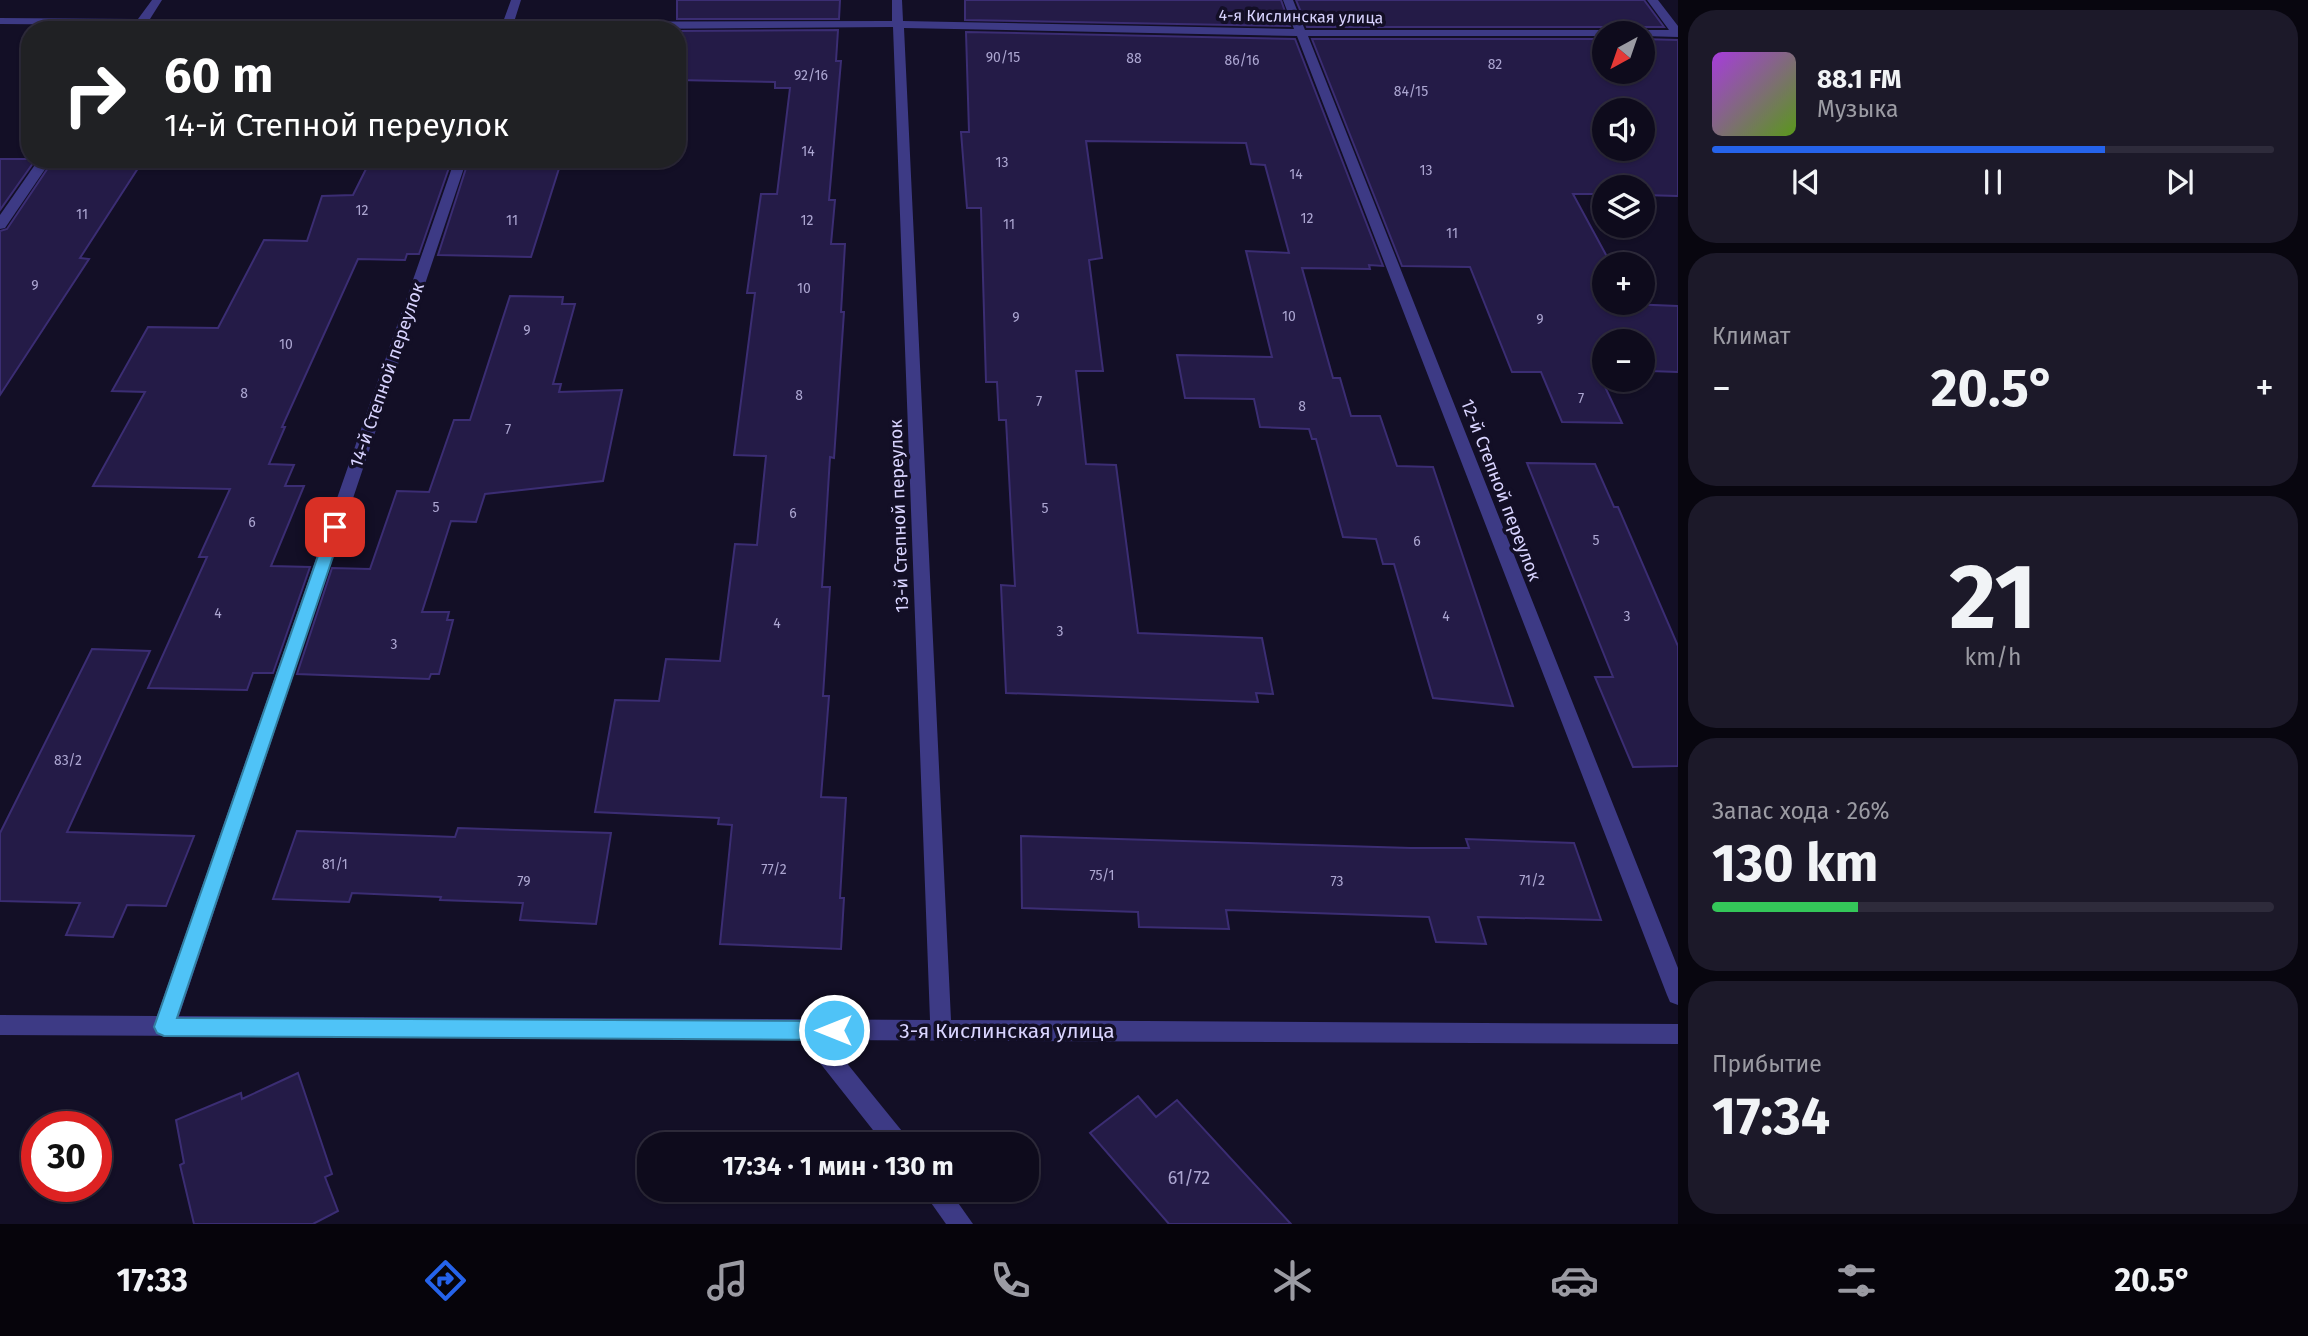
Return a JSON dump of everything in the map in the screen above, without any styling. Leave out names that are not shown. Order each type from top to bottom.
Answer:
[{"type":"street","points":[[142,21],[157,0]]},
{"type":"street","points":[[508,21],[516,0]]},
{"type":"street","name":"13-й Степной переулок","points":[[897,0],[941,1031]]},
{"type":"street","name":"12-й Степной переулок","points":[[1288,0],[1678,995]]},
{"type":"street","points":[[1652,0],[1678,33]]},
{"type":"street","name":"4-я Кислинская улица","points":[[0,21],[21,22]]},
{"type":"street","name":"4-я Кислинская улица","points":[[686,26],[897,24],[1302,33],[1678,33]]},
{"type":"street","points":[[0,225],[40,168]]},
{"type":"street","name":"14-й Степной переулок","points":[[164,1027],[458,168]]},
{"type":"street","name":"3-я Кислинская улица","points":[[0,1025],[1678,1034]]},
{"type":"street","points":[[807,1030],[888,1132]]},
{"type":"street","points":[[944,1202],[961,1224]]},
{"type":"building","points":[[677,0],[840,0],[839,19],[677,19]]},
{"type":"building","points":[[965,0],[1281,0],[1290,26],[965,20]]},
{"type":"building","points":[[1296,0],[1644,0],[1664,27],[1656,27],[1656,21],[1592,21],[1592,27],[1307,27]]},
{"type":"building","points":[[838,30],[836,61],[841,61],[829,200],[835,200],[831,244],[845,244],[841,312],[844,312],[834,458],[830,457],[822,587],[830,587],[823,696],[829,696],[821,797],[846,798],[840,898],[844,898],[841,949],[720,944],[732,825],[718,824],[719,818],[595,812],[615,700],[659,701],[666,659],[720,661],[735,544],[757,545],[766,456],[734,455],[755,293],[747,293],[761,194],[777,194],[790,88],[775,88],[775,82],[686,80],[686,31]]},
{"type":"building","points":[[966,32],[1295,39],[1383,266],[1369,265],[1370,269],[1302,268],[1333,378],[1340,378],[1351,416],[1380,416],[1397,466],[1433,467],[1513,706],[1433,698],[1394,564],[1383,564],[1376,539],[1343,537],[1316,439],[1312,439],[1309,429],[1260,427],[1254,399],[1185,398],[1177,355],[1272,357],[1246,251],[1289,253],[1265,165],[1251,164],[1246,143],[1086,141],[1102,258],[1089,260],[1103,371],[1076,371],[1086,464],[1116,465],[1138,633],[1262,638],[1273,694],[1256,693],[1258,702],[1006,693],[1001,585],[1015,586],[1006,420],[999,420],[997,382],[986,382],[981,208],[967,208],[961,132],[969,132]]},
{"type":"building","points":[[1312,39],[1592,39],[1592,84],[1656,84],[1656,39],[1678,40],[1678,196],[1655,195],[1655,175],[1592,175],[1592,194],[1573,194],[1592,229],[1592,238],[1597,238],[1604,252],[1592,252],[1592,315],[1655,315],[1655,305],[1678,306],[1678,372],[1655,371],[1655,329],[1592,329],[1592,392],[1607,392],[1622,423],[1562,422],[1541,372],[1512,372],[1470,267],[1402,266]]},
{"type":"building","points":[[0,159],[21,159],[21,168],[30,168],[0,210]]},
{"type":"building","points":[[48,168],[138,168],[80,258],[89,259],[0,395],[0,231],[7,229]]},
{"type":"building","points":[[366,168],[449,168],[419,254],[407,254],[405,260],[358,259],[282,427],[285,427],[269,464],[294,465],[285,486],[304,486],[271,566],[310,567],[273,673],[253,673],[247,690],[148,688],[207,557],[199,557],[230,489],[93,486],[145,392],[112,391],[148,327],[218,328],[264,240],[307,241],[322,196],[353,195]]},
{"type":"building","points":[[466,168],[559,168],[531,257],[438,255]]},
{"type":"building","points":[[510,296],[563,297],[562,304],[575,304],[553,384],[561,384],[559,392],[622,390],[603,481],[485,494],[476,522],[451,521],[422,612],[449,612],[447,620],[453,620],[439,674],[431,674],[429,679],[297,674],[332,568],[370,569],[397,491],[429,492],[454,420],[470,420]]},
{"type":"building","points":[[1527,463],[1595,464],[1614,507],[1618,507],[1678,646],[1678,766],[1633,767],[1595,677],[1613,677]]},
{"type":"building","points":[[92,649],[150,651],[67,832],[194,836],[166,906],[127,905],[113,937],[66,935],[80,903],[0,901],[0,833]]},
{"type":"building","points":[[458,828],[611,833],[596,924],[520,920],[523,903],[352,893],[349,902],[273,899],[297,831],[455,837]]},
{"type":"building","points":[[1021,836],[1411,848],[1469,848],[1466,839],[1574,843],[1601,920],[1478,917],[1486,944],[1436,942],[1429,917],[1226,910],[1229,929],[1139,927],[1138,912],[1022,908]]},
{"type":"building","points":[[298,1073],[332,1174],[325,1177],[338,1211],[313,1224],[194,1224],[180,1165],[184,1163],[176,1120],[241,1093],[242,1099]]},
{"type":"building","points":[[1138,1096],[1156,1117],[1177,1100],[1291,1224],[1169,1224],[1090,1133]]},
{"type":"route","points":[[335,527],[164,1027],[834,1030]]}]
